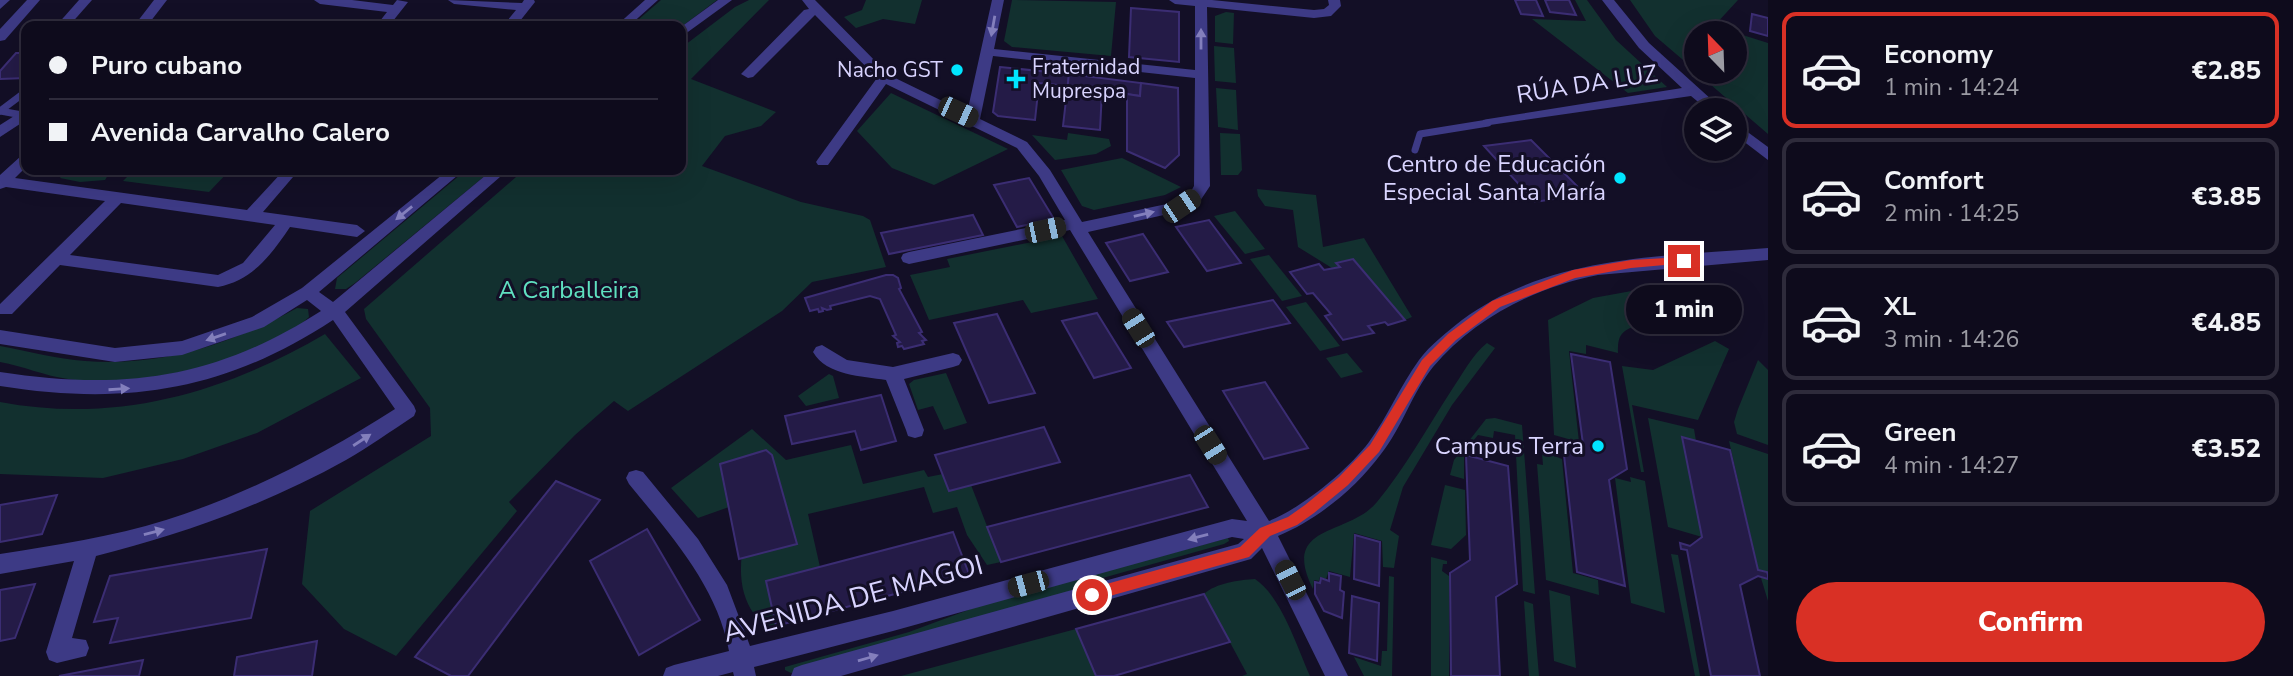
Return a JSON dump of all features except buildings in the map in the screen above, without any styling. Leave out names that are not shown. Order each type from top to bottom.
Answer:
[{"type":"street","points":[[0,5],[4,0]]},
{"type":"street","points":[[0,37],[34,0]]},
{"type":"street","points":[[67,21],[86,0]]},
{"type":"street","points":[[144,21],[161,0]]},
{"type":"street","points":[[320,0],[400,4]]},
{"type":"street","points":[[454,0],[527,4]]},
{"type":"street","points":[[628,21],[652,0]]},
{"type":"street","points":[[686,29],[726,0]]},
{"type":"street","points":[[973,119],[998,0]]},
{"type":"street","points":[[1175,0],[1314,14],[1327,13],[1335,6],[1334,0]]},
{"type":"street","points":[[1608,0],[1625,27],[1649,53],[1701,98]]},
{"type":"street","points":[[909,258],[1181,206],[1195,197],[1202,186],[1204,172],[1201,1]]},
{"type":"street","points":[[386,21],[400,4]]},
{"type":"street","points":[[513,21],[527,4]]},
{"type":"street","points":[[748,74],[813,5],[884,78],[1022,145],[1045,173],[1265,532],[1337,676]]},
{"type":"street","points":[[988,52],[1201,75]]},
{"type":"street","points":[[823,162],[884,78]]},
{"type":"street","name":"RÚA DA LUZ","points":[[1488,123],[1693,91]]},
{"type":"street","points":[[0,132],[21,117]]},
{"type":"street","points":[[1747,137],[1768,155]]},
{"type":"street","points":[[1,183],[21,164]]},
{"type":"street","points":[[251,216],[288,175]]},
{"type":"street","points":[[0,337],[115,355],[182,348],[258,322],[308,292],[451,175]]},
{"type":"street","points":[[0,379],[51,387],[110,390],[152,386],[234,363],[273,347],[334,310],[495,175]]},
{"type":"street","points":[[1,183],[357,231]]},
{"type":"street","points":[[6,309],[118,197]]},
{"type":"street","points":[[56,259],[218,281],[230,280],[242,274],[286,221]]},
{"type":"street","points":[[802,676],[1244,552],[1265,532],[1293,521],[1344,481],[1375,448],[1426,363],[1452,337],[1496,304],[1553,281],[1598,269],[1768,254]]},
{"type":"street","points":[[0,564],[88,549],[166,529],[253,496],[340,454],[407,411],[334,310],[308,292]]},
{"type":"street","points":[[822,352],[843,366],[892,374],[953,360]]},
{"type":"street","points":[[892,374],[915,430]]},
{"type":"street","points":[[636,478],[710,571],[726,606],[744,667]]},
{"type":"street","name":"AVENIDA DE MAGOI","points":[[674,676],[744,667],[893,621],[1232,528],[1265,532]]},
{"type":"street","points":[[78,648],[57,652],[88,549]]},
{"type":"lane","points":[[21,95],[0,111],[21,114]]},
{"type":"lane","points":[[1415,149],[1420,134],[1488,123]]},
{"type":"green space","points":[[661,0],[717,0],[686,23],[686,21],[637,21]]},
{"type":"green space","name":"A Carballeira","points":[[749,0],[769,0],[691,79],[776,112],[761,126],[725,136],[702,166],[801,202],[863,216],[870,220],[886,267],[812,282],[782,311],[628,411],[614,401],[575,435],[509,502],[517,511],[396,656],[344,629],[302,584],[310,511],[431,436],[430,408],[366,319],[364,309],[518,175],[686,175],[686,44],[735,7]]},
{"type":"green space","points":[[866,0],[922,0],[915,24],[883,19],[856,28],[844,17],[862,10]]},
{"type":"green space","points":[[1012,0],[1116,2],[1111,56],[1012,47],[1004,41]]},
{"type":"green space","points":[[1575,0],[1587,0],[1616,40],[1667,87],[1628,93],[1532,19],[1586,21]]},
{"type":"green space","points":[[1630,0],[1738,0],[1719,21],[1684,21],[1684,61],[1655,36]]},
{"type":"green space","points":[[1226,12],[1234,13],[1233,44],[1215,42],[1215,16]]},
{"type":"green space","points":[[1747,36],[1768,43],[1768,134],[1747,116],[1747,98],[1726,98],[1710,84],[1747,84]]},
{"type":"green space","points":[[1214,46],[1234,48],[1236,83],[1215,81]]},
{"type":"green space","points":[[1216,88],[1236,90],[1238,130],[1218,127]]},
{"type":"green space","points":[[891,93],[1008,149],[934,185],[892,168],[857,131]]},
{"type":"green space","points":[[1068,133],[1109,139],[1111,146],[1096,154],[1055,160],[1032,135],[1067,140]]},
{"type":"green space","points":[[1220,133],[1240,134],[1242,170],[1238,175],[1221,175]]},
{"type":"green space","points":[[1122,158],[1181,187],[1165,195],[1094,210],[1082,206],[1061,170]]},
{"type":"green space","points":[[62,175],[108,175],[105,180],[80,182],[60,178]]},
{"type":"green space","points":[[129,175],[225,175],[209,192],[123,181]]},
{"type":"green space","points":[[460,175],[486,175],[355,283],[346,289],[335,289],[337,278]]},
{"type":"green space","points":[[1257,189],[1316,195],[1323,247],[1364,238],[1412,317],[1405,320],[1353,259],[1337,262],[1340,267],[1332,268],[1298,247],[1293,210],[1265,206]]},
{"type":"green space","points":[[1235,211],[1265,249],[1245,254],[1214,216]]},
{"type":"green space","points":[[1062,236],[1098,299],[1031,313],[1023,300],[929,320],[910,275],[950,267],[947,259]]},
{"type":"green space","points":[[1269,255],[1302,296],[1282,301],[1250,259]]},
{"type":"green space","points":[[1637,290],[1659,307],[1686,318],[1689,323],[1630,328],[1620,338],[1618,353],[1586,345],[1586,354],[1569,351],[1579,442],[1554,435],[1548,320],[1593,298]]},
{"type":"green space","points":[[1306,302],[1340,346],[1320,351],[1286,307]]},
{"type":"green space","points":[[297,308],[308,309],[309,317],[288,333],[260,348],[195,369],[160,376],[126,380],[68,379],[0,362],[0,346],[85,361],[114,362],[169,356],[221,342]]},
{"type":"green space","points":[[325,334],[361,378],[257,433],[183,459],[103,478],[0,474],[0,402],[43,408],[86,409],[128,406],[168,398],[248,373]]},
{"type":"green space","points":[[1715,341],[1729,349],[1698,420],[1632,405],[1644,472],[1641,472],[1622,366],[1653,370]]},
{"type":"green space","points":[[1487,343],[1495,348],[1452,405],[1403,487],[1390,530],[1399,536],[1394,568],[1383,567],[1382,541],[1354,533],[1350,577],[1329,571],[1326,579],[1320,577],[1319,581],[1314,580],[1313,589],[1305,568],[1305,552],[1311,542],[1365,513],[1377,502],[1468,366]]},
{"type":"green space","points":[[1347,353],[1363,372],[1341,378],[1326,358]]},
{"type":"green space","points":[[1758,360],[1768,370],[1768,445],[1737,434],[1734,422]]},
{"type":"green space","points":[[946,373],[967,423],[944,430],[933,406],[918,410],[909,384],[914,380]]},
{"type":"green space","points":[[829,374],[833,376],[839,398],[806,406],[798,396]]},
{"type":"green space","points":[[1495,418],[1522,425],[1535,594],[1523,591],[1515,435],[1494,431],[1493,438],[1478,435],[1464,452],[1464,479],[1450,475],[1454,460],[1486,419]]},
{"type":"green space","points":[[1648,418],[1694,429],[1696,441],[1682,438],[1702,537],[1668,527]]},
{"type":"green space","points":[[752,429],[786,460],[851,445],[863,484],[924,470],[928,477],[943,474],[971,485],[1001,562],[987,565],[967,535],[957,507],[933,513],[924,487],[808,514],[820,567],[766,581],[776,626],[769,626],[754,614],[745,596],[741,577],[745,535],[772,455],[765,450],[720,464],[729,507],[698,518],[671,488]]},
{"type":"green space","points":[[1729,441],[1768,454],[1768,601],[1757,565]]},
{"type":"green space","points":[[1541,442],[1556,445],[1557,457],[1562,459],[1573,573],[1598,580],[1599,595],[1546,580],[1537,464],[1543,465]]},
{"type":"green space","points":[[1630,477],[1645,481],[1665,613],[1631,603],[1615,478],[1631,482]]},
{"type":"green space","points":[[1445,485],[1465,490],[1466,535],[1451,549],[1431,545]]},
{"type":"green space","points":[[1228,538],[1229,541],[1224,544],[1099,579],[1041,603],[791,673],[785,670],[785,667],[909,632],[987,603]]},
{"type":"green space","points":[[1671,554],[1678,555],[1700,676],[1695,676]]},
{"type":"green space","points":[[1431,557],[1447,561],[1447,564],[1443,564],[1442,571],[1449,576],[1449,676],[1431,676]]},
{"type":"green space","points":[[1389,576],[1394,577],[1392,676],[1364,676],[1354,657],[1381,666],[1382,651],[1387,651]]},
{"type":"green space","points":[[1255,579],[1273,597],[1310,676],[1242,676],[1247,674],[1204,594],[1221,585]]},
{"type":"green space","points":[[1549,590],[1570,596],[1576,668],[1554,661]]},
{"type":"green space","points":[[1524,601],[1533,604],[1539,676],[1529,676]]},
{"type":"green space","points":[[1076,629],[1096,676],[901,676]]},
{"type":"place","name":"Nacho GST","points":[[957,70]]},
{"type":"place","name":"Fraternidad Muprespa","points":[[1016,79]]},
{"type":"place","name":"Centro de Educación Especial Santa María","points":[[1620,178]]},
{"type":"place","name":"Campus Terra","points":[[1598,446]]},
{"type":"route","points":[[1092,595],[1244,552],[1265,532],[1293,521],[1344,481],[1375,448],[1426,363],[1452,337],[1496,304],[1573,274],[1631,264],[1684,261]]}]
